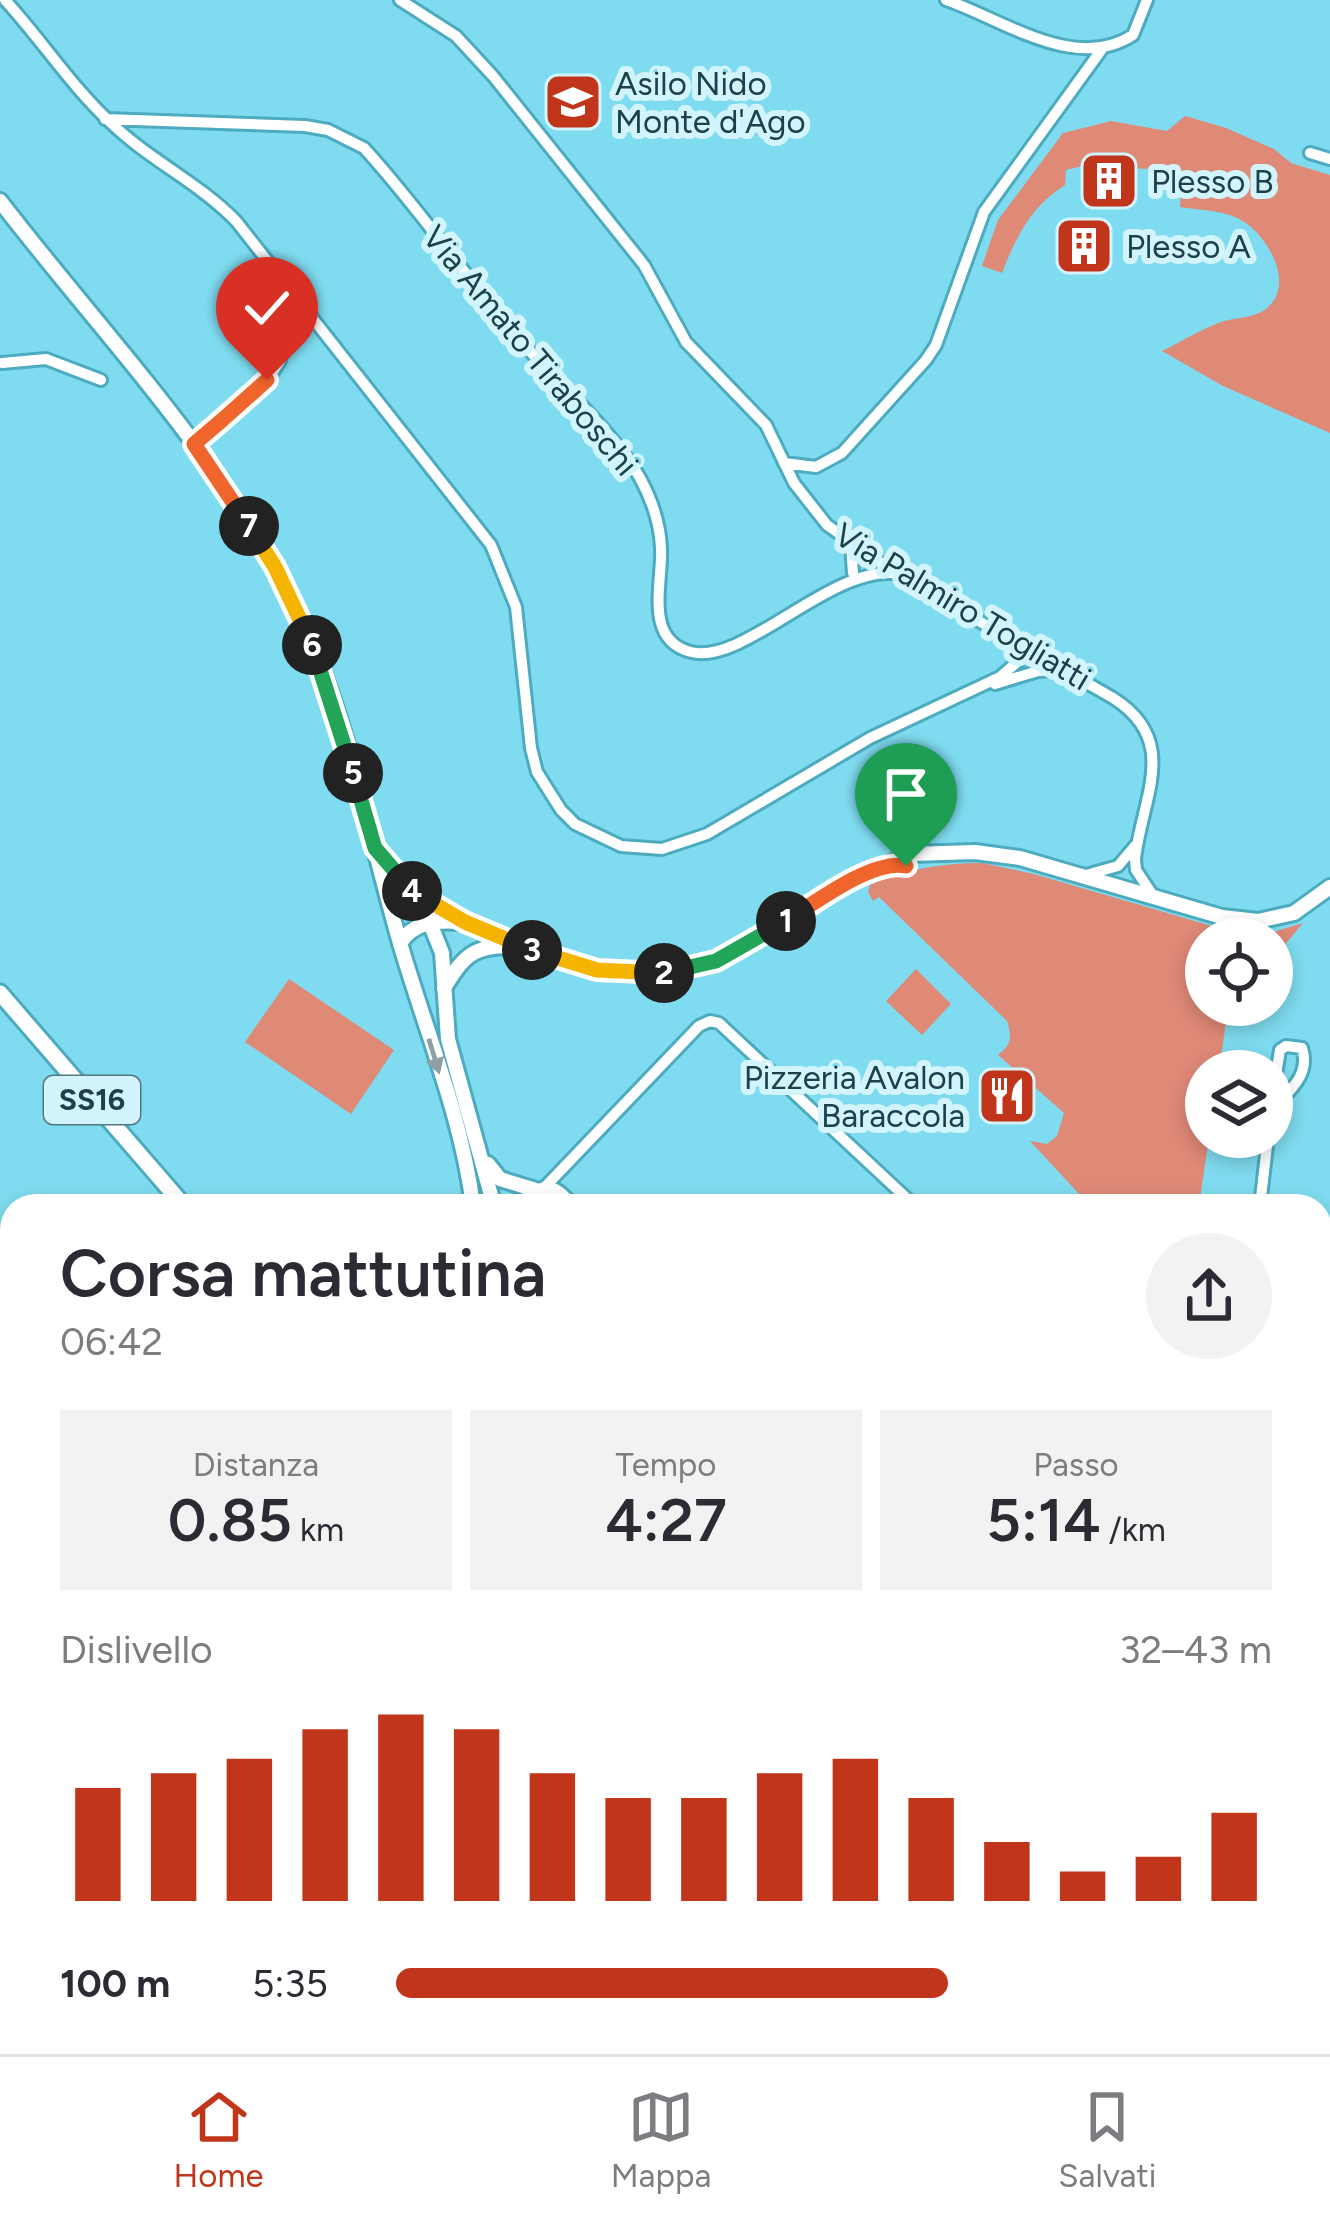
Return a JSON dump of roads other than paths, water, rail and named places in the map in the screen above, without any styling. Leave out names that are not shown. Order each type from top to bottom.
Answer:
[{"type":"main road","name":"SS16","points":[[0,993],[174,1194]]},
{"type":"street","points":[[5,0],[106,118],[143,152],[214,199],[249,236],[497,556],[516,607],[537,772],[561,810],[592,834],[636,848],[685,843],[870,738],[1000,677],[1031,650]]},
{"type":"street","name":"Via Palmiro Togliatti","points":[[400,0],[434,18],[472,50],[644,265],[686,342],[766,425],[811,507],[874,560],[1128,707],[1151,742],[1151,784],[1123,887]]},
{"type":"street","points":[[946,0],[1056,44],[1102,49]]},
{"type":"street","points":[[784,463],[816,467],[842,452],[926,360],[936,346],[984,212],[1102,49],[1132,34],[1147,0]]},
{"type":"street","name":"Via Amato Tiraboschi","points":[[106,118],[305,126],[328,130],[364,148],[520,340],[639,476],[657,516],[662,550],[659,621],[682,648],[715,652],[858,574],[896,573]]},
{"type":"street","points":[[1310,153],[1330,159]]},
{"type":"street","points":[[0,201],[194,444],[275,567],[305,627],[375,848],[470,1194]]},
{"type":"street","points":[[194,444],[267,380],[280,361],[284,282]]},
{"type":"street","points":[[2,363],[46,358],[101,380]]},
{"type":"street","points":[[851,545],[858,574],[874,560]]},
{"type":"street","points":[[1000,632],[1007,648],[1000,677]]},
{"type":"street","points":[[1015,679],[1032,661],[1031,650]]},
{"type":"street","points":[[980,688],[1064,669]]},
{"type":"street","points":[[375,848],[430,923],[442,953],[448,1039],[490,1170],[500,1179],[560,1194]]},
{"type":"street","points":[[1084,876],[1118,866],[1134,852]]},
{"type":"street","points":[[1134,852],[1136,870],[1154,897]]},
{"type":"street","points":[[403,884],[436,908],[525,947],[597,970],[672,973],[738,950],[849,883],[897,863],[916,864],[927,856],[996,854],[1222,916],[1258,921],[1294,913],[1330,887]]},
{"type":"street","points":[[400,944],[409,932],[430,923],[465,922]]},
{"type":"street","points":[[444,988],[466,956],[494,946],[525,947]]},
{"type":"street","points":[[536,1194],[710,1021],[719,1023],[901,1194]]},
{"type":"street","points":[[1280,1050],[1302,1048],[1305,1055],[1301,1077],[1293,1086]]},
{"type":"street","points":[[482,1150],[491,1194]]},
{"type":"street","points":[[1261,1194],[1266,1158]]},
{"type":"place","name":"Asilo Nido Monte d'Ago","points":[[573,102]]},
{"type":"place","name":"Plesso B","points":[[1109,181]]},
{"type":"place","name":"Plesso A","points":[[1084,246]]},
{"type":"place","name":"Pizzeria Avalon Baraccola","points":[[1007,1096]]}]
